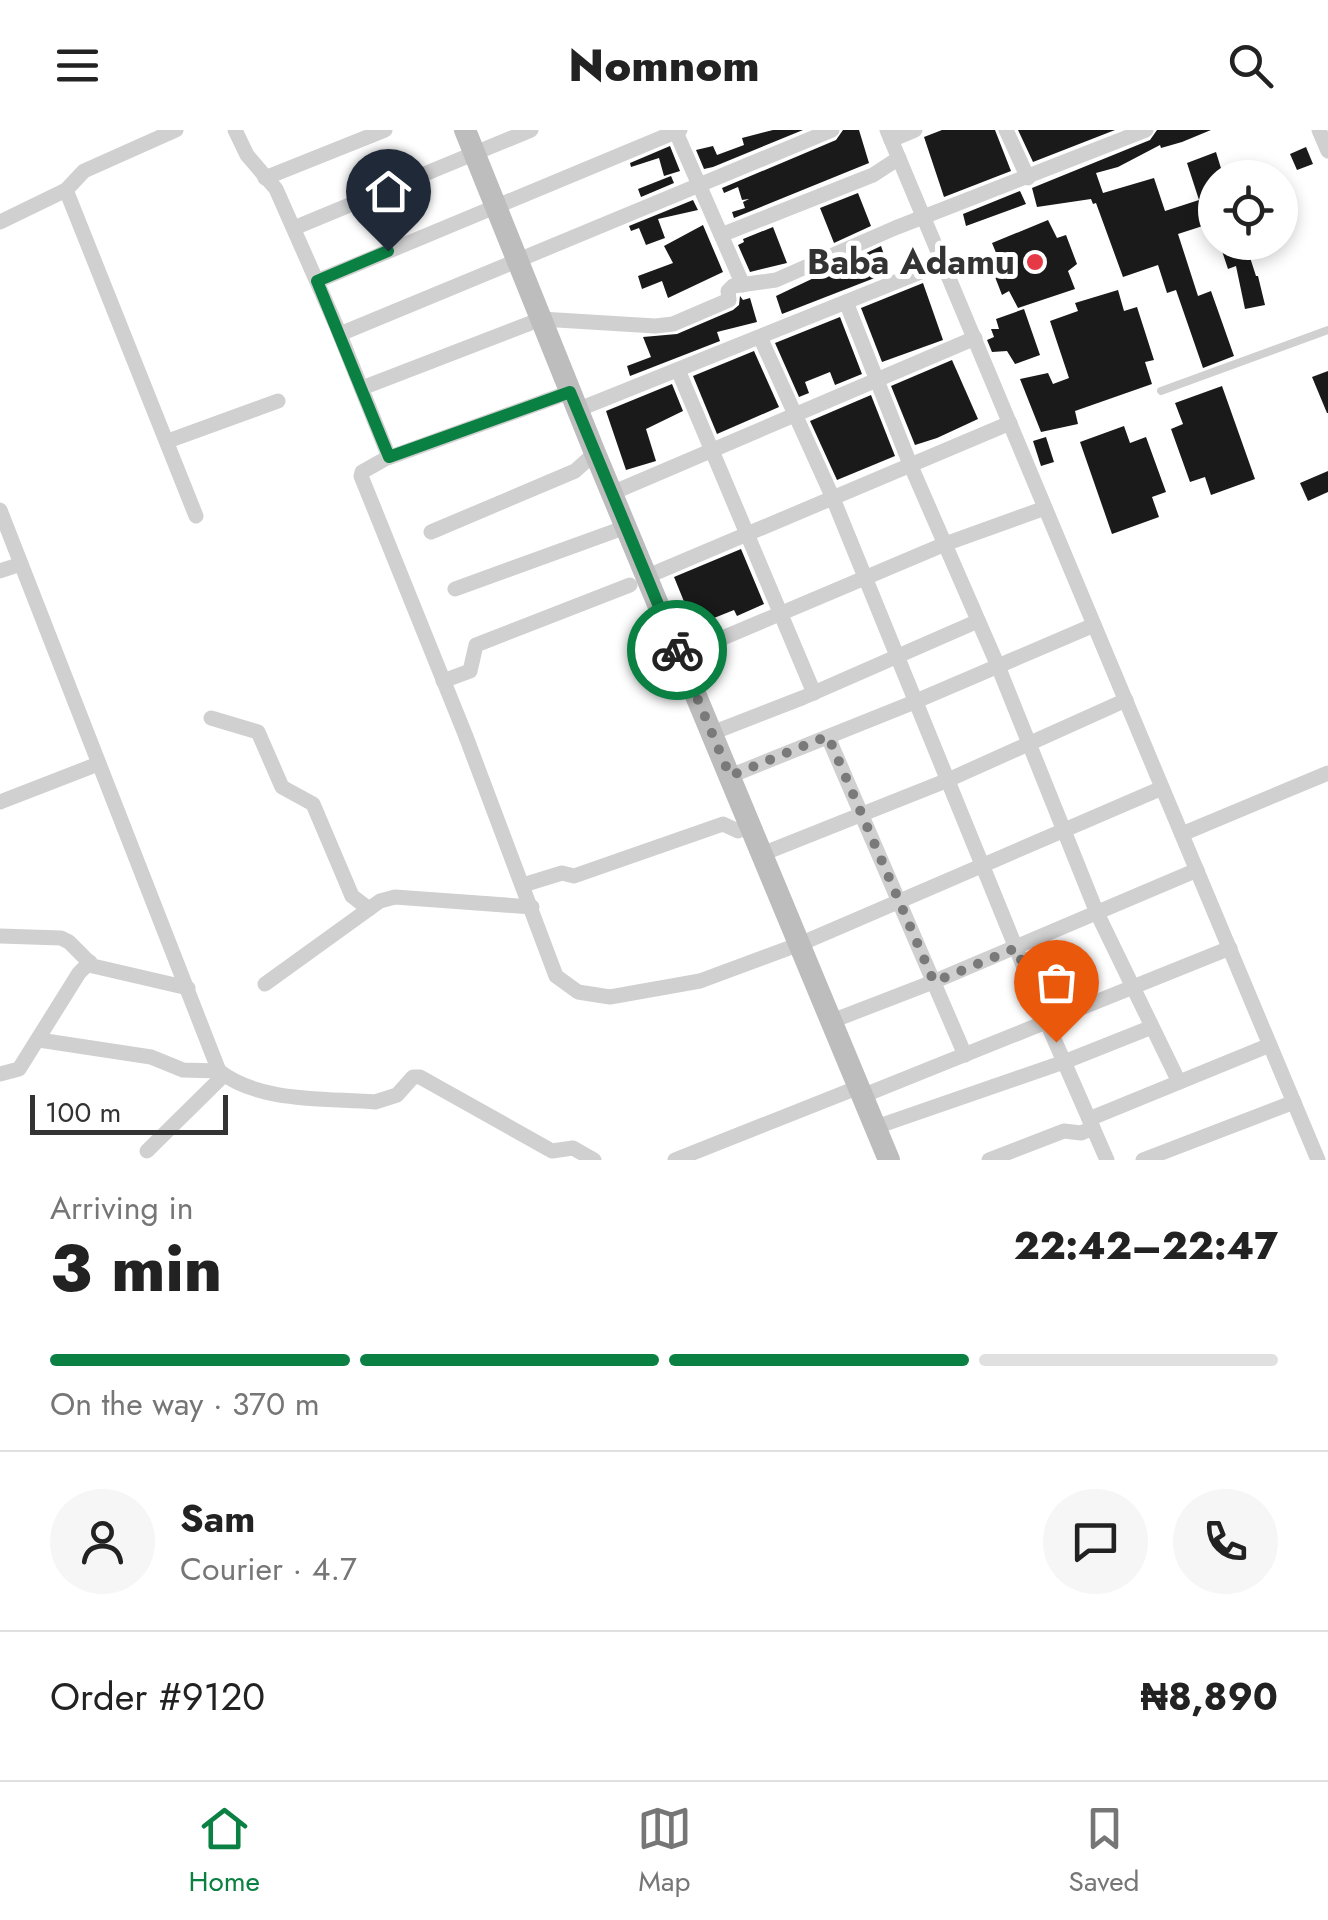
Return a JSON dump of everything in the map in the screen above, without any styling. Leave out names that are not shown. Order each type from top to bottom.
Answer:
[{"type":"street","points":[[0,222],[66,190],[84,171],[176,130]]},
{"type":"street","points":[[234,130],[248,156],[276,189],[389,457]]},
{"type":"street","points":[[265,178],[385,130]]},
{"type":"street","points":[[465,130],[626,526],[639,580],[680,656],[889,1160]]},
{"type":"street","points":[[294,228],[531,130]]},
{"type":"street","points":[[340,334],[832,130]]},
{"type":"street","points":[[915,130],[889,135],[1294,1102],[1314,1159]]},
{"type":"street","points":[[1006,130],[1028,178]]},
{"type":"street","points":[[362,388],[541,320],[673,324],[728,300],[728,291],[733,286],[776,280],[1028,178],[1106,138],[1146,130]]},
{"type":"street","points":[[1320,130],[1328,151]]},
{"type":"street","points":[[317,281],[678,131],[743,285]]},
{"type":"street","points":[[720,235],[873,174],[899,158]]},
{"type":"street","points":[[66,190],[196,516]]},
{"type":"street","points":[[943,263],[678,370],[389,457],[362,472],[556,976],[578,992],[610,996],[700,981],[800,944],[1162,788]]},
{"type":"street","points":[[846,302],[1097,913],[1179,1082]]},
{"type":"street","points":[[760,337],[832,496],[914,702],[1107,1160]]},
{"type":"street","points":[[612,493],[974,338]]},
{"type":"street","points":[[678,370],[814,693]]},
{"type":"street","points":[[168,442],[278,401]]},
{"type":"street","points":[[442,681],[470,671],[476,645],[1010,423]]},
{"type":"street","points":[[430,532],[574,471],[594,453]]},
{"type":"street","points":[[680,656],[945,544],[1045,508]]},
{"type":"street","points":[[0,510],[221,1073]]},
{"type":"street","points":[[455,589],[626,526]]},
{"type":"street","points":[[0,571],[22,564]]},
{"type":"street","points":[[712,733],[978,621]]},
{"type":"street","points":[[730,776],[1094,625]]},
{"type":"street","points":[[762,854],[948,780],[1126,700]]},
{"type":"street","points":[[211,718],[258,732],[282,787],[313,804],[352,896],[369,909]]},
{"type":"street","points":[[828,736],[965,1055]]},
{"type":"street","points":[[0,802],[98,764]]},
{"type":"street","points":[[1182,834],[1328,774]]},
{"type":"street","points":[[523,885],[562,873],[574,876],[722,824],[738,831],[750,826]]},
{"type":"street","points":[[832,1021],[1197,870]]},
{"type":"street","points":[[265,984],[380,901],[408,895],[532,907]]},
{"type":"street","points":[[0,936],[61,938],[93,966],[188,988]]},
{"type":"street","points":[[675,1160],[965,1055],[1230,948]]},
{"type":"street","points":[[0,1074],[19,1069],[79,973],[90,962]]},
{"type":"street","points":[[876,1127],[1152,1027]]},
{"type":"street","points":[[39,1040],[150,1056],[183,1070],[221,1073],[275,1094],[376,1102],[391,1099],[413,1077],[420,1077],[540,1145],[552,1150],[573,1148],[594,1160]]},
{"type":"street","points":[[989,1160],[1064,1131],[1081,1133],[1091,1124],[1179,1082],[1270,1045]]},
{"type":"street","points":[[147,1151],[221,1073]]},
{"type":"street","points":[[1142,1160],[1294,1102]]},
{"type":"lane","points":[[1161,391],[1328,330]]},
{"type":"building","points":[[773,130],[803,130],[704,169],[696,150],[713,146],[717,155],[744,145],[742,138]]},
{"type":"building","points":[[843,130],[859,130],[869,163],[734,218],[732,212],[745,208],[743,202],[749,199],[742,200],[738,187],[724,193],[722,188],[836,140]]},
{"type":"building","points":[[942,130],[995,130],[1011,171],[944,197],[924,137]]},
{"type":"building","points":[[1018,130],[1115,130],[1033,162]]},
{"type":"building","points":[[1157,130],[1211,130],[1182,142],[1161,148],[1160,145],[1118,167],[1096,173],[1103,193],[1154,178],[1165,211],[1198,200],[1198,228],[1178,234],[1198,296],[1211,291],[1234,356],[1203,368],[1176,290],[1167,293],[1158,265],[1123,277],[1096,203],[1091,199],[1037,207],[1032,188],[1150,140]]},
{"type":"building","points":[[670,146],[680,171],[664,176],[659,158],[631,167],[630,163]]},
{"type":"building","points":[[1306,147],[1313,164],[1298,170],[1298,160],[1293,160],[1290,154]]},
{"type":"building","points":[[1216,152],[1218,160],[1198,160],[1198,197],[1187,163]]},
{"type":"building","points":[[671,176],[674,183],[641,197],[638,189]]},
{"type":"building","points":[[1020,191],[1026,204],[966,226],[963,214]]},
{"type":"building","points":[[858,193],[871,226],[834,243],[820,208]]},
{"type":"building","points":[[693,200],[698,210],[658,219],[665,238],[646,245],[639,228],[631,231],[629,226]]},
{"type":"building","name":"Baba Adamu","points":[[1048,220],[1057,238],[1066,235],[1077,264],[1068,271],[1075,289],[1018,308],[1009,291],[1002,295],[990,264],[999,260],[992,243]]},
{"type":"building","points":[[703,225],[723,272],[668,298],[662,281],[642,289],[638,276],[673,263],[664,246]]},
{"type":"building","points":[[773,227],[787,263],[750,272],[738,245],[743,239]]},
{"type":"building","points":[[881,246],[890,272],[782,314],[776,296]]},
{"type":"building","points":[[1225,260],[1251,260],[1265,305],[1245,309],[1236,266],[1228,269]]},
{"type":"building","points":[[923,283],[943,340],[882,362],[861,308]]},
{"type":"building","points":[[1118,290],[1124,311],[1137,307],[1154,360],[1145,362],[1152,384],[1075,411],[1078,424],[1041,432],[1020,379],[1048,373],[1053,384],[1069,378],[1050,321],[1078,311],[1075,303]]},
{"type":"building","points":[[740,296],[743,300],[750,298],[757,322],[717,332],[720,341],[630,376],[627,366],[651,357],[643,337],[677,334],[733,310],[739,305]]},
{"type":"building","points":[[1024,309],[1040,355],[1015,364],[1007,351],[992,352],[987,340],[994,337],[991,329],[999,329],[996,319]]},
{"type":"building","points":[[840,317],[862,374],[835,385],[830,372],[805,382],[809,393],[799,397],[775,343]]},
{"type":"building","points":[[754,351],[779,407],[717,434],[693,376]]},
{"type":"building","points":[[952,360],[978,419],[915,445],[891,386]]},
{"type":"building","points":[[1328,371],[1328,413],[1327,413],[1312,377]]},
{"type":"building","points":[[672,384],[683,411],[646,429],[656,461],[626,470],[606,411]]},
{"type":"building","points":[[1222,386],[1255,479],[1211,495],[1205,477],[1190,482],[1171,429],[1183,424],[1175,403]]},
{"type":"building","points":[[871,395],[895,456],[837,480],[810,421]]},
{"type":"building","points":[[1124,426],[1130,443],[1146,437],[1166,492],[1152,497],[1159,517],[1112,534],[1080,442]]},
{"type":"building","points":[[1046,437],[1054,462],[1041,466],[1033,441]]},
{"type":"building","points":[[1328,471],[1328,492],[1308,501],[1300,483]]},
{"type":"building","points":[[741,549],[764,604],[737,616],[734,610],[694,626],[674,577]]},
{"type":"way so far","points":[[677,650],[730,776],[828,736],[934,982],[1016,948],[1056,1042]]},
{"type":"place","name":"Baba Adamu","points":[[1035,262]]},
{"type":"route","points":[[388,251],[317,281],[389,457],[570,392],[677,650]]}]
